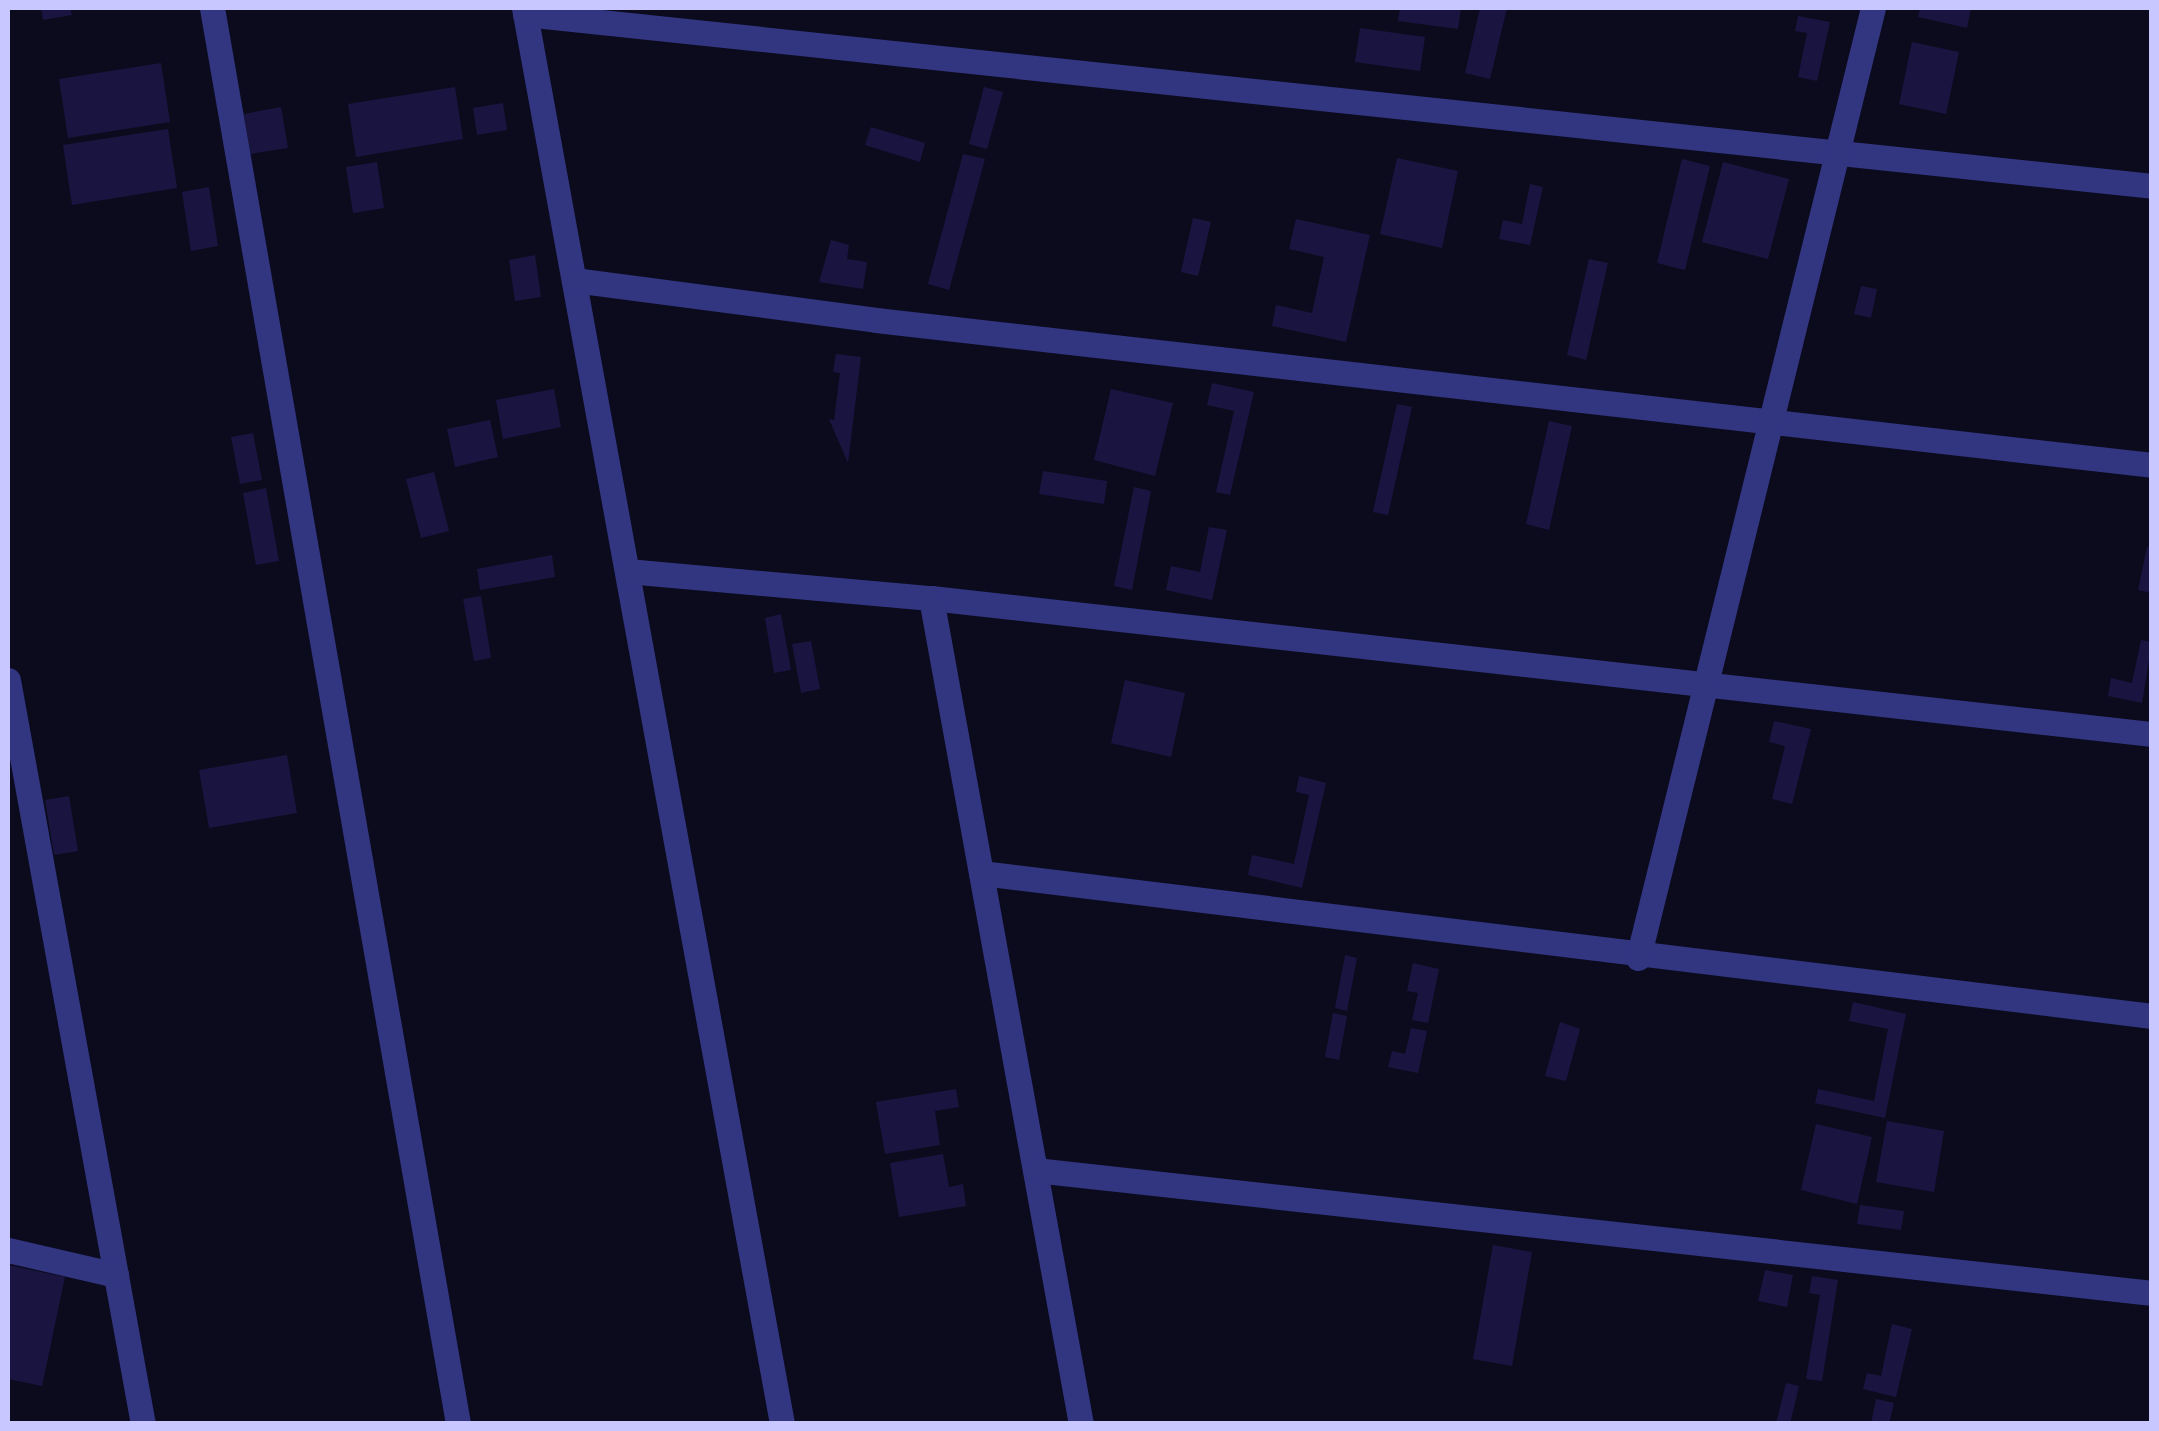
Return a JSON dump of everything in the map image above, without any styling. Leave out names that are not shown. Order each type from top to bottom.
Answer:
[{"type":"street","points":[[212,8],[458,1424]]},
{"type":"street","points":[[1638,958],[1872,8]]},
{"type":"street","points":[[782,1424],[525,11],[2152,186]]},
{"type":"street","points":[[574,280],[2152,466]]},
{"type":"street","points":[[627,571],[930,598],[2152,734]]},
{"type":"street","points":[[930,598],[1081,1424]]},
{"type":"street","points":[[8,680],[143,1424]]},
{"type":"street","points":[[981,873],[1638,958],[2152,1016]]},
{"type":"street","points":[[1035,1170],[2152,1293]]},
{"type":"street","points":[[8,1250],[116,1275]]},
{"type":"building","points":[[41,8],[70,8],[72,15],[43,20]]},
{"type":"building","points":[[1400,8],[1461,8],[1458,29],[1398,21]]},
{"type":"building","points":[[1480,8],[1507,8],[1490,79],[1465,73]]},
{"type":"building","points":[[1920,8],[1971,8],[1967,28],[1918,17]]},
{"type":"building","points":[[1798,16],[1830,22],[1817,81],[1798,77],[1807,33],[1795,31]]},
{"type":"building","points":[[1360,28],[1425,37],[1420,71],[1355,62]]},
{"type":"building","points":[[1912,42],[1959,52],[1946,114],[1899,104]]},
{"type":"building","points":[[161,63],[170,122],[68,138],[59,79]]},
{"type":"building","points":[[455,87],[463,139],[356,157],[348,104]]},
{"type":"building","points":[[984,87],[1003,92],[987,149],[969,144]]},
{"type":"building","points":[[503,103],[507,130],[477,135],[473,108]]},
{"type":"building","points":[[281,107],[288,148],[250,154],[244,114]]},
{"type":"building","points":[[871,127],[925,143],[920,162],[865,145]]},
{"type":"building","points":[[168,129],[177,188],[72,205],[63,145]]},
{"type":"building","points":[[963,154],[985,159],[949,290],[928,284]]},
{"type":"building","points":[[1397,158],[1458,171],[1442,248],[1380,234]]},
{"type":"building","points":[[1682,159],[1710,166],[1685,270],[1657,263]]},
{"type":"building","points":[[377,162],[384,208],[353,213],[346,167]]},
{"type":"building","points":[[1723,162],[1789,179],[1768,259],[1702,242]]},
{"type":"building","points":[[1530,184],[1543,187],[1530,245],[1499,239],[1503,220],[1522,224]]},
{"type":"building","points":[[209,187],[218,246],[191,251],[182,192]]},
{"type":"building","points":[[1193,218],[1211,222],[1198,276],[1181,272]]},
{"type":"building","points":[[1296,219],[1370,235],[1346,342],[1272,326],[1276,305],[1312,313],[1324,257],[1289,249]]},
{"type":"building","points":[[831,240],[849,245],[847,259],[867,262],[863,289],[819,282]]},
{"type":"building","points":[[535,255],[541,297],[515,301],[509,260]]},
{"type":"building","points":[[1589,259],[1608,263],[1586,360],[1567,355]]},
{"type":"building","points":[[1861,286],[1877,289],[1871,318],[1854,314]]},
{"type":"building","points":[[836,354],[861,357],[848,463],[829,419],[834,420],[840,373],[833,372]]},
{"type":"building","points":[[1212,383],[1254,392],[1230,495],[1216,492],[1234,411],[1207,405]]},
{"type":"building","points":[[554,389],[561,427],[503,439],[496,400]]},
{"type":"building","points":[[1111,389],[1173,403],[1155,476],[1094,460]]},
{"type":"building","points":[[1397,404],[1412,407],[1388,515],[1373,512]]},
{"type":"building","points":[[490,420],[498,457],[455,467],[447,429]]},
{"type":"building","points":[[1549,421],[1572,426],[1549,530],[1526,524]]},
{"type":"building","points":[[253,433],[262,480],[240,484],[231,437]]},
{"type":"building","points":[[1043,471],[1107,481],[1104,504],[1039,494]]},
{"type":"building","points":[[434,472],[449,531],[421,538],[406,479]]},
{"type":"building","points":[[1134,487],[1151,491],[1132,590],[1114,586]]},
{"type":"building","points":[[266,488],[279,561],[256,565],[243,493]]},
{"type":"building","points":[[1209,527],[1227,530],[1212,600],[1166,590],[1171,566],[1200,572]]},
{"type":"building","points":[[2147,547],[2152,548],[2152,593],[2138,590]]},
{"type":"building","points":[[552,555],[555,577],[480,590],[477,569]]},
{"type":"building","points":[[481,596],[491,658],[474,661],[463,599]]},
{"type":"building","points":[[781,614],[791,670],[774,673],[765,618]]},
{"type":"building","points":[[2141,640],[2152,642],[2142,703],[2108,696],[2111,678],[2132,683]]},
{"type":"building","points":[[811,641],[820,689],[801,693],[792,644]]},
{"type":"building","points":[[1125,680],[1185,693],[1171,757],[1111,743]]},
{"type":"building","points":[[1774,721],[1811,729],[1792,804],[1772,799],[1785,746],[1769,742]]},
{"type":"building","points":[[287,755],[297,813],[209,828],[199,770]]},
{"type":"building","points":[[1299,776],[1326,783],[1302,888],[1248,875],[1252,855],[1294,864],[1309,795],[1296,792]]},
{"type":"building","points":[[69,796],[78,851],[54,855],[45,800]]},
{"type":"building","points":[[1345,955],[1357,958],[1347,1011],[1335,1008]]},
{"type":"building","points":[[1413,963],[1439,969],[1428,1023],[1412,1020],[1418,993],[1407,991]]},
{"type":"building","points":[[1853,1002],[1906,1014],[1885,1118],[1815,1103],[1818,1089],[1874,1101],[1888,1029],[1849,1021]]},
{"type":"building","points":[[1333,1013],[1347,1016],[1339,1060],[1325,1057]]},
{"type":"building","points":[[1560,1022],[1580,1029],[1566,1081],[1545,1076]]},
{"type":"building","points":[[1411,1028],[1427,1031],[1418,1073],[1388,1067],[1392,1051],[1405,1054]]},
{"type":"building","points":[[956,1089],[959,1107],[935,1111],[940,1145],[885,1154],[876,1102]]},
{"type":"building","points":[[1887,1121],[1944,1131],[1934,1192],[1876,1182]]},
{"type":"building","points":[[1816,1124],[1872,1137],[1857,1204],[1801,1190]]},
{"type":"building","points":[[943,1154],[949,1187],[963,1184],[966,1206],[899,1217],[890,1163]]},
{"type":"building","points":[[1860,1205],[1904,1211],[1901,1230],[1857,1224]]},
{"type":"building","points":[[1493,1245],[1532,1252],[1512,1366],[1473,1359]]},
{"type":"building","points":[[8,1265],[65,1277],[42,1386],[8,1379]]},
{"type":"building","points":[[1765,1270],[1793,1275],[1787,1307],[1758,1301]]},
{"type":"building","points":[[1812,1276],[1838,1280],[1822,1381],[1806,1379],[1820,1295],[1809,1293]]},
{"type":"building","points":[[1892,1324],[1912,1329],[1896,1397],[1863,1389],[1867,1373],[1881,1376]]},
{"type":"building","points":[[1786,1383],[1799,1386],[1790,1424],[1776,1424]]},
{"type":"building","points":[[1876,1399],[1894,1403],[1889,1424],[1871,1424]]}]
